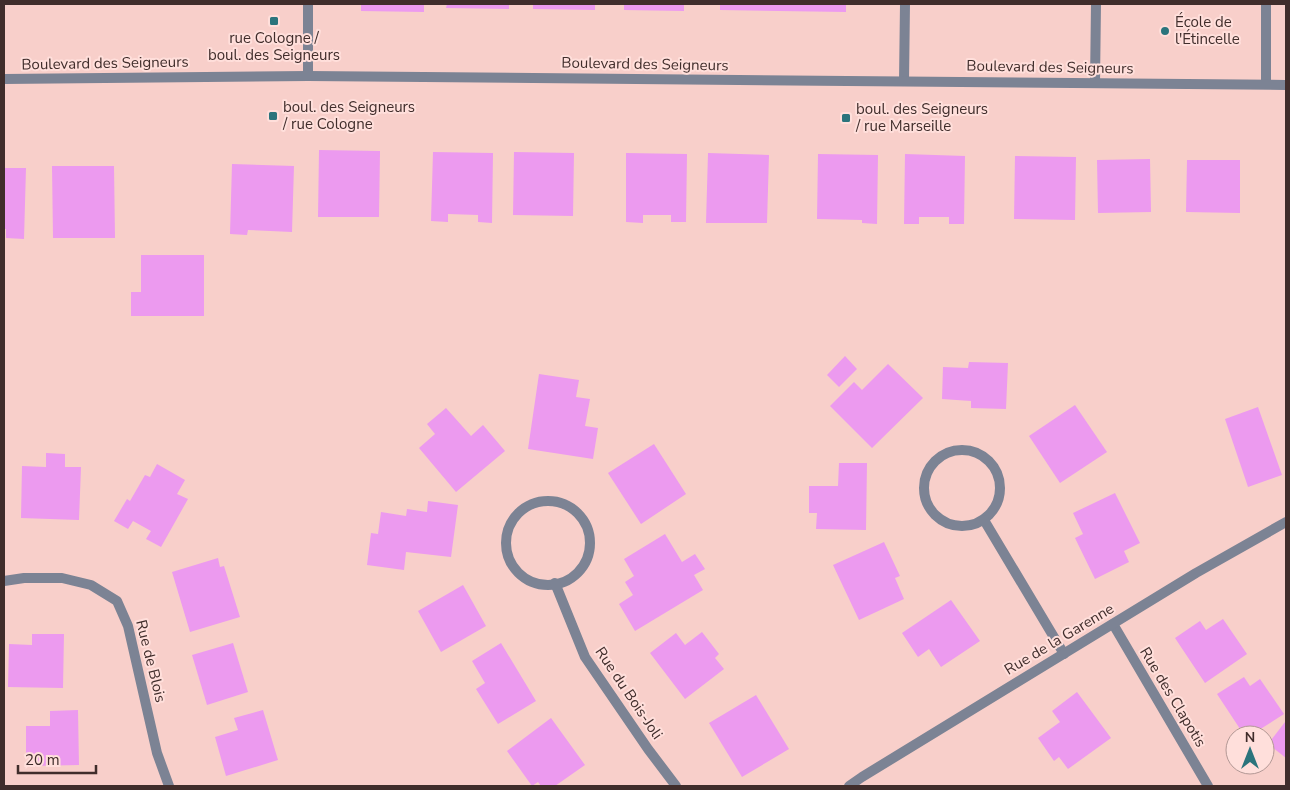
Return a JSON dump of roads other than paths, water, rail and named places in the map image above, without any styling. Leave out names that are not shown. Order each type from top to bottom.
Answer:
[{"type":"street","points":[[308,4],[308,76]]},
{"type":"street","points":[[904,81],[905,4]]},
{"type":"street","points":[[1095,83],[1096,4]]},
{"type":"street","points":[[1266,4],[1266,84]]},
{"type":"street","name":"Boulevard des Seigneurs","points":[[4,79],[308,76],[1286,85]]},
{"type":"street","points":[[958,450],[971,451],[983,456],[992,464],[998,475],[1001,488],[999,500],[993,511],[984,520],[960,527],[947,524],[936,517],[928,507],[924,495],[924,482],[928,470],[936,460],[946,453],[958,450]]},
{"type":"street","points":[[553,500],[566,504],[578,511],[586,522],[591,535],[591,549],[587,562],[579,573],[568,581],[555,583],[540,585],[527,580],[515,570],[508,558],[506,543],[508,529],[515,516],[526,506],[540,501],[553,500]]},
{"type":"street","points":[[984,520],[1064,654]]},
{"type":"street","name":"Rue de la Garenne","points":[[849,786],[1196,573],[1286,522]]},
{"type":"street","name":"Rue de Blois","points":[[4,581],[24,578],[62,578],[91,585],[117,601],[128,626],[157,752],[168,786]]},
{"type":"street","name":"Rue du Bois-Joli","points":[[555,583],[585,657],[648,749],[676,786]]},
{"type":"street","name":"Rue des Clapotis","points":[[1113,624],[1208,786]]},
{"type":"place","name":"rue Cologne / boul. des Seigneurs","points":[[274,21]]},
{"type":"place","name":"École de l'Étincelle","points":[[1165,31]]},
{"type":"place","name":"boul. des Seigneurs / rue Cologne","points":[[273,116]]},
{"type":"place","name":"boul. des Seigneurs / rue Marseille","points":[[846,118]]}]
